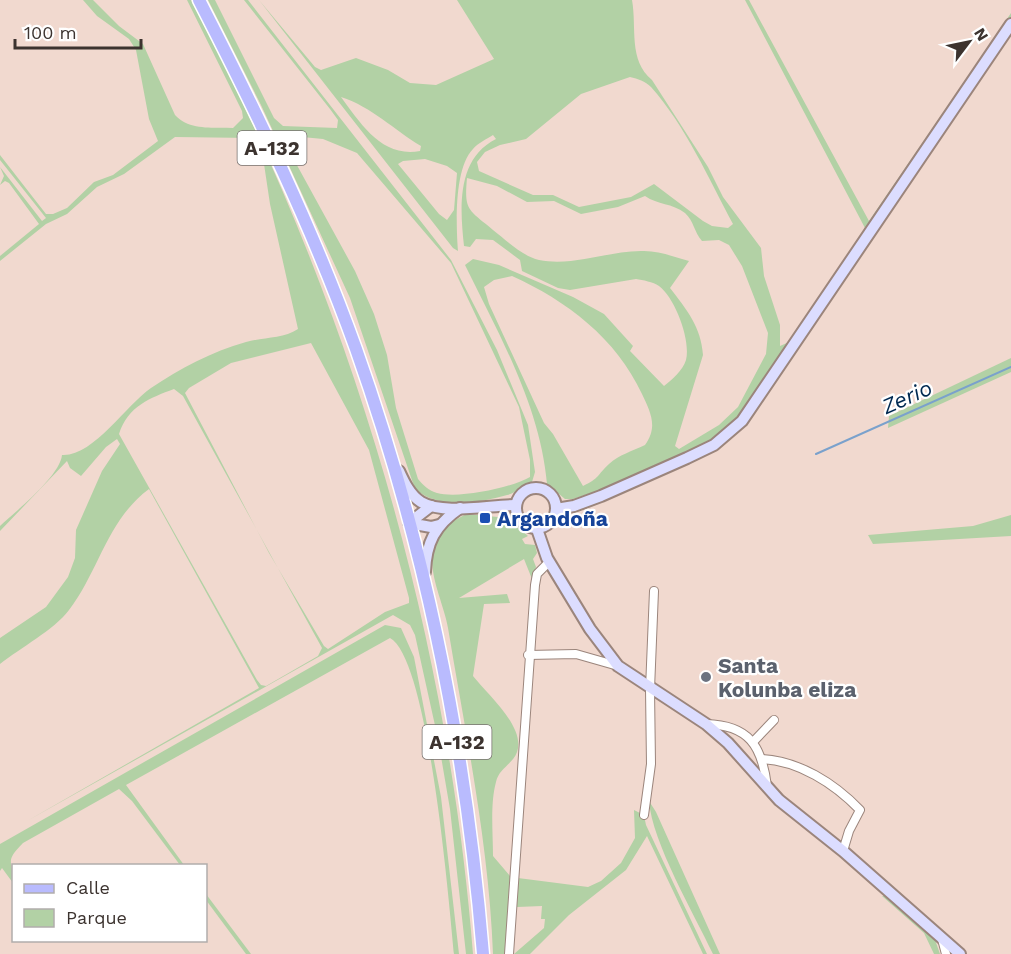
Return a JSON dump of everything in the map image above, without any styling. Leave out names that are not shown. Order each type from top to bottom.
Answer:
[{"type":"main road","name":"A-132","points":[[199,0],[256,114],[310,234],[355,348],[388,450],[425,581],[449,692],[461,765],[483,954]]},
{"type":"street","points":[[556,509],[574,506],[601,496],[694,455],[714,445],[742,421],[1011,24]]},
{"type":"street","points":[[388,450],[409,490],[420,501],[431,506],[460,508],[516,505]]},
{"type":"street","points":[[539,488],[551,496],[556,509],[550,523],[537,529],[522,524],[517,515],[516,505],[522,494],[539,488]]},
{"type":"street","points":[[409,523],[431,506]]},
{"type":"street","points":[[425,581],[425,554],[431,536],[460,508]]},
{"type":"street","points":[[409,523],[419,526],[440,525]]},
{"type":"street","points":[[537,529],[549,562],[590,629],[618,666],[706,724],[728,743],[767,788],[960,954]]},
{"type":"street","points":[[509,954],[528,655],[537,574],[549,562]]},
{"type":"street","points":[[644,815],[651,764],[650,689],[654,591]]},
{"type":"street","points":[[528,655],[576,654],[618,666]]},
{"type":"street","points":[[753,742],[774,720]]},
{"type":"street","points":[[706,724],[726,724],[749,736],[762,759],[767,788]]},
{"type":"street","points":[[762,759],[777,760],[805,770],[834,787],[860,810],[849,831],[843,851]]},
{"type":"street","points":[[942,939],[946,954]]},
{"type":"green space","points":[[83,0],[93,0],[119,26],[143,44],[175,115],[195,126],[233,128],[243,118],[242,111],[187,0],[191,0],[247,112],[297,226],[342,343],[381,463],[413,584],[440,706],[460,830],[473,954],[466,954],[450,809],[438,739],[415,635],[410,625],[393,615],[27,821],[259,688],[149,489],[123,516],[113,531],[69,610],[46,632],[0,664],[0,638],[46,607],[68,577],[75,558],[76,530],[102,471],[120,444],[117,439],[106,447],[81,476],[70,468],[67,461],[46,483],[54,473],[62,455],[85,448],[109,429],[141,396],[185,367],[246,342],[286,335],[298,329],[270,204],[264,164],[252,138],[175,137],[124,174],[97,187],[67,214],[46,224],[0,261],[0,256],[39,224],[9,183],[5,181],[0,185],[4,176],[0,167],[42,221],[46,218],[0,160],[0,155],[46,214],[53,214],[67,208],[94,182],[113,175],[158,141],[149,119],[136,50],[129,39],[97,16]],"holes":[[[311,343],[369,450],[409,603],[385,612],[328,649],[324,646],[278,568],[322,648],[318,656],[266,686],[261,685],[119,434],[128,416],[141,404],[174,389],[183,396],[257,530],[185,393],[189,388],[231,363]]]},
{"type":"green space","points":[[208,0],[215,0],[274,118],[283,126],[337,128],[338,120],[244,0],[248,0],[451,260],[497,350],[528,425],[535,472],[532,482],[510,494],[459,503],[435,500],[415,489],[350,298],[261,105]],"holes":[[[302,137],[323,139],[357,153],[451,263],[519,407],[530,460],[530,477],[498,488],[458,495],[434,492],[426,488],[418,479],[396,408],[387,355],[374,314],[355,271],[285,141]]]},
{"type":"green space","points":[[259,0],[315,67],[321,70],[356,58],[388,70],[410,83],[436,85],[494,59],[457,0],[632,0],[636,53],[639,63],[708,167],[723,197],[761,248],[764,276],[780,325],[780,346],[789,342],[865,228],[745,0],[749,0],[869,221],[1011,13],[1011,19],[741,418],[705,446],[629,480],[573,499],[565,499],[547,484],[543,455],[527,398],[504,344],[465,265],[473,259],[499,265],[573,297],[604,314],[633,346],[630,351],[664,386],[682,367],[687,352],[684,331],[676,309],[665,292],[654,283],[636,279],[570,290],[558,288],[522,271],[520,260],[493,240],[476,239],[470,247],[464,246],[463,186],[474,159],[483,148],[496,139],[493,135],[473,149],[462,169],[458,197],[458,251],[453,248]],"holes":[[[630,77],[649,85],[686,135],[733,224],[728,228],[712,226],[654,184],[631,197],[579,207],[553,195],[533,195],[479,171],[477,162],[485,152],[500,145],[526,139],[581,94]],[[341,97],[383,119],[421,146],[420,151],[407,152],[394,149],[374,137]],[[425,159],[447,166],[457,173],[454,210],[447,220],[439,214],[398,164],[403,161]],[[467,178],[497,186],[527,202],[554,201],[581,214],[618,207],[645,196],[685,213],[702,241],[719,240],[729,245],[742,266],[768,333],[766,354],[738,407],[719,425],[679,449],[675,446],[703,355],[696,327],[670,288],[689,261],[650,251],[631,251],[579,260],[552,262],[539,260],[520,251],[478,218],[467,203]],[[512,276],[552,297],[588,323],[618,355],[642,394],[652,420],[651,432],[645,445],[617,458],[596,478],[583,486],[553,434],[544,423],[489,304],[484,287],[494,280]]]},
{"type":"green space","points":[[1011,358],[1011,372],[888,428],[889,416]]},
{"type":"green space","points":[[45,484],[0,531],[0,526]]},
{"type":"green space","points":[[467,514],[508,518],[528,536],[522,539],[525,544],[535,545],[537,553],[533,559],[536,567],[532,579],[524,559],[459,598],[507,594],[510,603],[484,604],[473,676],[504,711],[516,732],[518,742],[515,756],[498,777],[493,800],[493,856],[510,876],[505,954],[493,954],[487,872],[476,791],[448,628],[432,564],[435,544],[440,533],[452,522]]},
{"type":"green space","points":[[1011,515],[1011,536],[873,544],[868,535],[973,526]]},
{"type":"green space","points":[[385,625],[401,628],[414,657],[441,797],[459,954],[454,954],[442,837],[426,734],[416,689],[404,656],[390,638],[126,785],[183,864],[179,864],[132,801],[119,789],[23,843],[11,859],[12,882],[2,868],[0,871],[0,844]]},
{"type":"green space","points":[[649,801],[720,954],[713,954],[675,878],[658,837]]},
{"type":"green space","points":[[634,810],[640,813],[643,811],[646,825],[707,954],[703,954],[647,836],[626,870],[569,915],[530,954],[514,954],[544,928],[545,919],[541,919],[542,906],[517,907],[518,878],[588,887],[601,881],[621,863],[635,838]]},
{"type":"green space","points":[[207,895],[251,954],[246,954],[207,901]]},
{"type":"green space","points":[[882,896],[887,896],[934,937],[940,954],[934,954],[924,933]]},
{"type":"waterway","name":"Zerio","points":[[816,454],[1011,367]]},
{"type":"place","name":"Argandoña","points":[[485,518]]},
{"type":"place","name":"Santa Kolunba eliza","points":[[706,677]]}]
